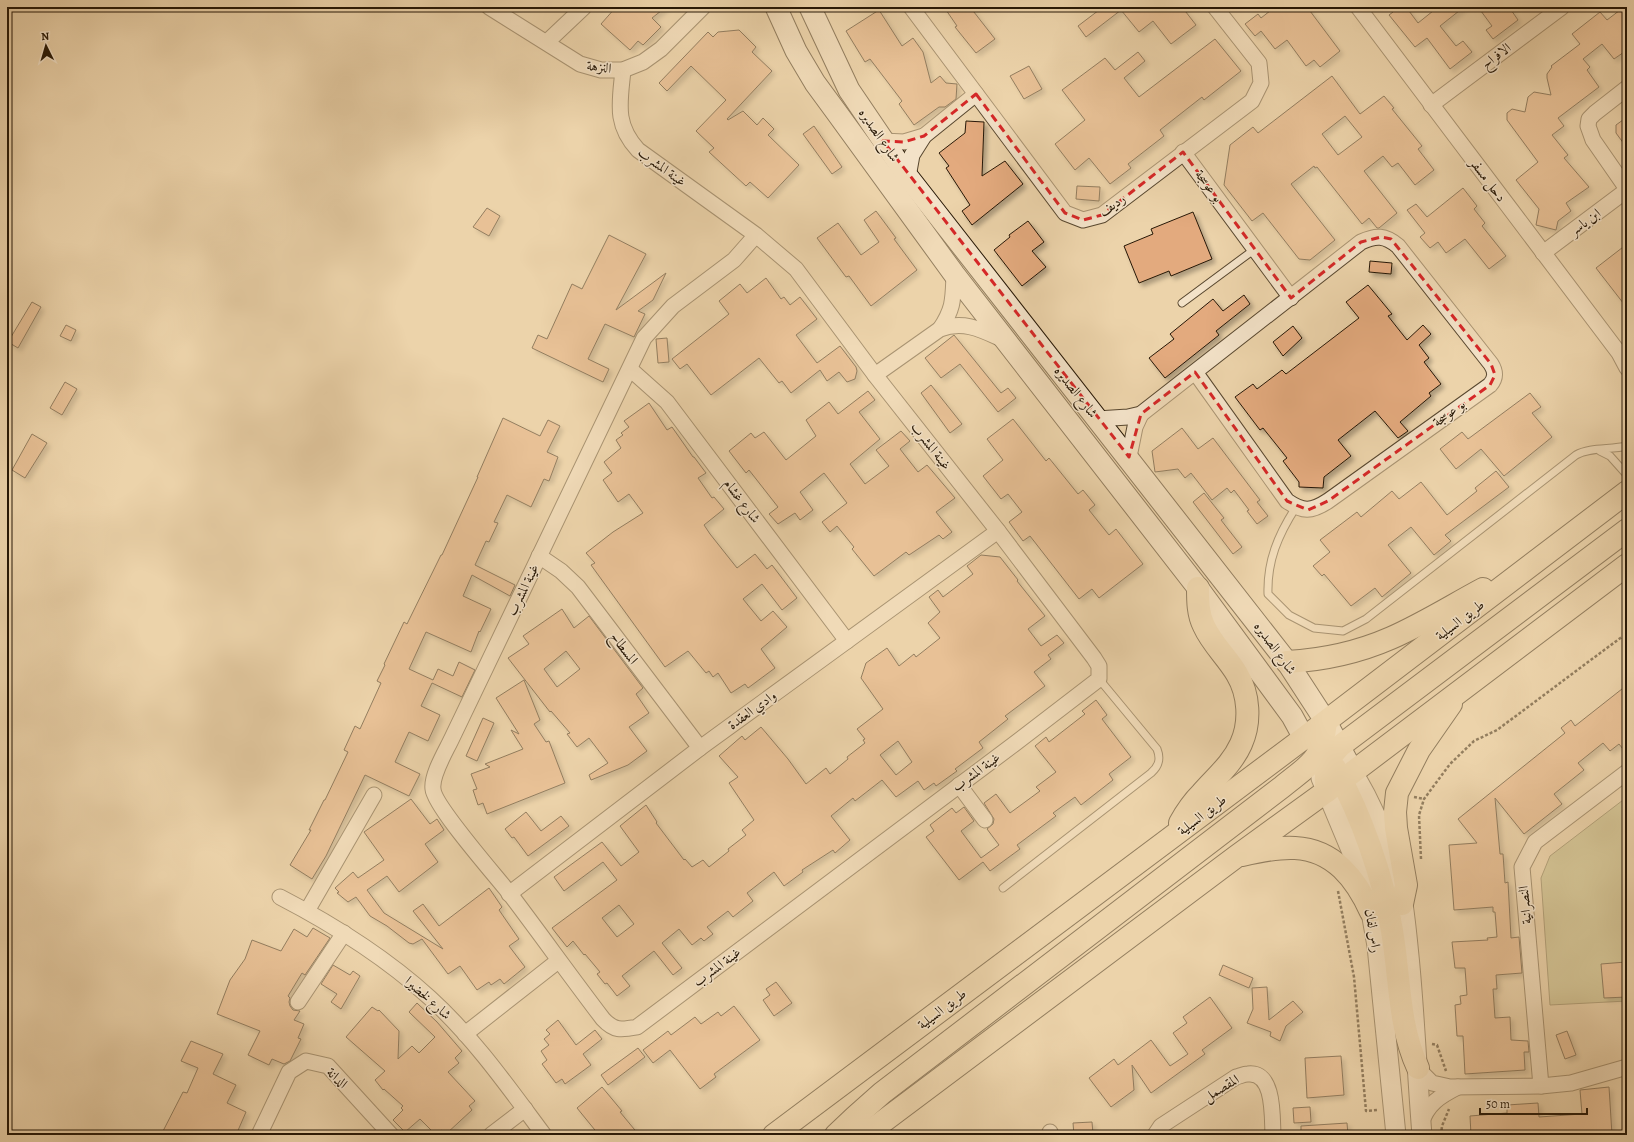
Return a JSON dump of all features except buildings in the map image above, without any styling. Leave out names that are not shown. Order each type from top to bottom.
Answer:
[{"type":"main road","name":"شارع الصديره","points":[[776,7],[796,51],[815,83],[954,274],[1198,588],[1292,716],[1322,750]]},
{"type":"main road","name":"شارع الصديره","points":[[810,7],[846,84],[908,177],[1097,419],[1129,457],[1287,662],[1326,722]]},
{"type":"main road","name":"طريق السيلية","points":[[773,1134],[1172,837],[1322,750],[1326,722],[1627,492]]},
{"type":"main road","points":[[836,1135],[882,1094],[1282,788],[1322,750],[1627,530]]},
{"type":"main road","points":[[1287,662],[1326,658],[1391,638],[1545,555]]},
{"type":"main road","points":[[865,1135],[1627,565]]},
{"type":"main road","points":[[1172,837],[1190,807],[1225,770],[1242,744],[1248,715],[1247,701],[1237,674],[1204,627],[1198,606],[1198,588]]},
{"type":"main road","points":[[1402,904],[1406,885],[1396,828],[1395,812],[1397,793],[1419,750],[1460,690]]},
{"type":"main road","points":[[1322,750],[1355,809],[1384,893],[1392,930],[1406,1033],[1418,1068]]},
{"type":"main road","points":[[1237,856],[1277,849],[1295,848],[1326,857],[1338,865],[1358,885],[1371,912]]},
{"type":"street","name":"النزهة","points":[[489,7],[580,64],[601,70],[623,70],[643,62],[661,49],[703,7]]},
{"type":"street","points":[[547,42],[584,7]]},
{"type":"street","name":"رديف","points":[[911,7],[1065,213],[1083,220],[1102,215],[1252,101],[1261,83],[1259,63],[1215,7]]},
{"type":"street","name":"دحل مسفر","points":[[1358,7],[1543,253],[1623,355],[1627,368]]},
{"type":"street","name":"الافراح","points":[[1431,104],[1562,7]]},
{"type":"street","name":"غينة المشرب","points":[[623,70],[620,115],[623,128],[629,140],[638,150],[756,235],[796,269],[875,375],[998,531],[1099,666],[1099,679],[637,1028],[624,1030],[611,1027],[558,961],[509,894],[455,825],[434,795],[432,787],[436,773],[644,338],[673,306],[734,260],[756,235]]},
{"type":"street","name":"ابن ياسر","points":[[1543,253],[1627,190],[1593,140],[1588,126],[1589,119],[1595,113],[1627,88]]},
{"type":"street","points":[[908,177],[912,155],[924,136],[976,94]]},
{"type":"street","points":[[883,141],[904,142],[924,136]]},
{"type":"street","name":"بو عوسجة","points":[[1183,152],[1291,298]]},
{"type":"street","name":"بو عوسجة","points":[[1097,419],[1128,417],[1141,414],[1361,242],[1368,238],[1380,236],[1391,240],[1398,246],[1491,364],[1495,375],[1494,380],[1490,385],[1328,501],[1318,507],[1308,510],[1296,507]]},
{"type":"street","points":[[940,329],[948,317],[952,306],[954,274]]},
{"type":"street","points":[[875,375],[940,329],[955,325],[971,326],[1006,342]]},
{"type":"street","name":"شارع غشام","points":[[630,369],[667,402],[847,641]]},
{"type":"street","points":[[1195,372],[1287,501],[1296,507]]},
{"type":"street","points":[[1129,457],[1135,427],[1141,414]]},
{"type":"street","name":"وادي العقدة","points":[[509,894],[700,748],[998,531]]},
{"type":"street","name":"المسطاح","points":[[539,556],[561,571],[578,587],[700,748]]},
{"type":"street","name":"النصرانية","points":[[1541,1086],[1522,867],[1535,842],[1627,772]]},
{"type":"street","points":[[1340,781],[1369,800],[1381,826],[1394,864],[1402,904],[1414,1000],[1421,1130]]},
{"type":"street","name":"راس لفان","points":[[1340,781],[1371,912],[1377,946],[1396,1135]]},
{"type":"street","points":[[959,784],[984,820]]},
{"type":"street","points":[[307,911],[374,795]]},
{"type":"street","name":"شارع لخضيرا","points":[[280,897],[344,932],[418,988],[465,1034],[544,1135]]},
{"type":"street","points":[[298,1002],[344,932]]},
{"type":"street","points":[[465,1034],[558,961]]},
{"type":"street","name":"الدانة","points":[[259,1135],[289,1072],[306,1062],[328,1066],[391,1135]]},
{"type":"street","points":[[1418,1068],[1432,1083],[1459,1087],[1541,1086],[1580,1081],[1627,1067]]},
{"type":"street","name":"المقصمل","points":[[1155,1135],[1161,1126],[1236,1077],[1250,1073],[1262,1078],[1270,1091],[1273,1135]]},
{"type":"street","points":[[1421,1130],[1424,1114],[1429,1105],[1438,1098],[1459,1087]]},
{"type":"street","points":[[491,1135],[525,1109]]},
{"type":"lane","points":[[1182,304],[1255,249]]},
{"type":"lane","points":[[1296,507],[1283,528],[1275,550],[1268,576],[1268,594],[1289,615],[1314,628],[1343,630],[1366,619],[1576,456],[1583,452],[1627,446]]},
{"type":"lane","points":[[1598,450],[1610,456],[1627,475]]},
{"type":"lane","points":[[1003,888],[1151,773],[1158,765],[1159,754],[1157,749],[1099,679]]},
{"type":"path","points":[[1422,863],[1419,815],[1424,799],[1450,764],[1474,741],[1497,730],[1627,633]]},
{"type":"path","points":[[1348,874],[1336,885],[1354,977],[1366,1111],[1393,1108]]},
{"type":"highlighted area","points":[[976,94],[1065,213],[1083,220],[1102,215],[1183,152],[1291,298],[1361,242],[1381,237],[1391,239],[1491,364],[1495,375],[1490,385],[1328,501],[1308,510],[1287,501],[1195,372],[1141,414],[1129,457],[883,141],[904,142],[924,136]]},
{"type":"shaded area","points":[[1627,797],[1627,1001],[1550,1005],[1541,878],[1550,856]]}]
